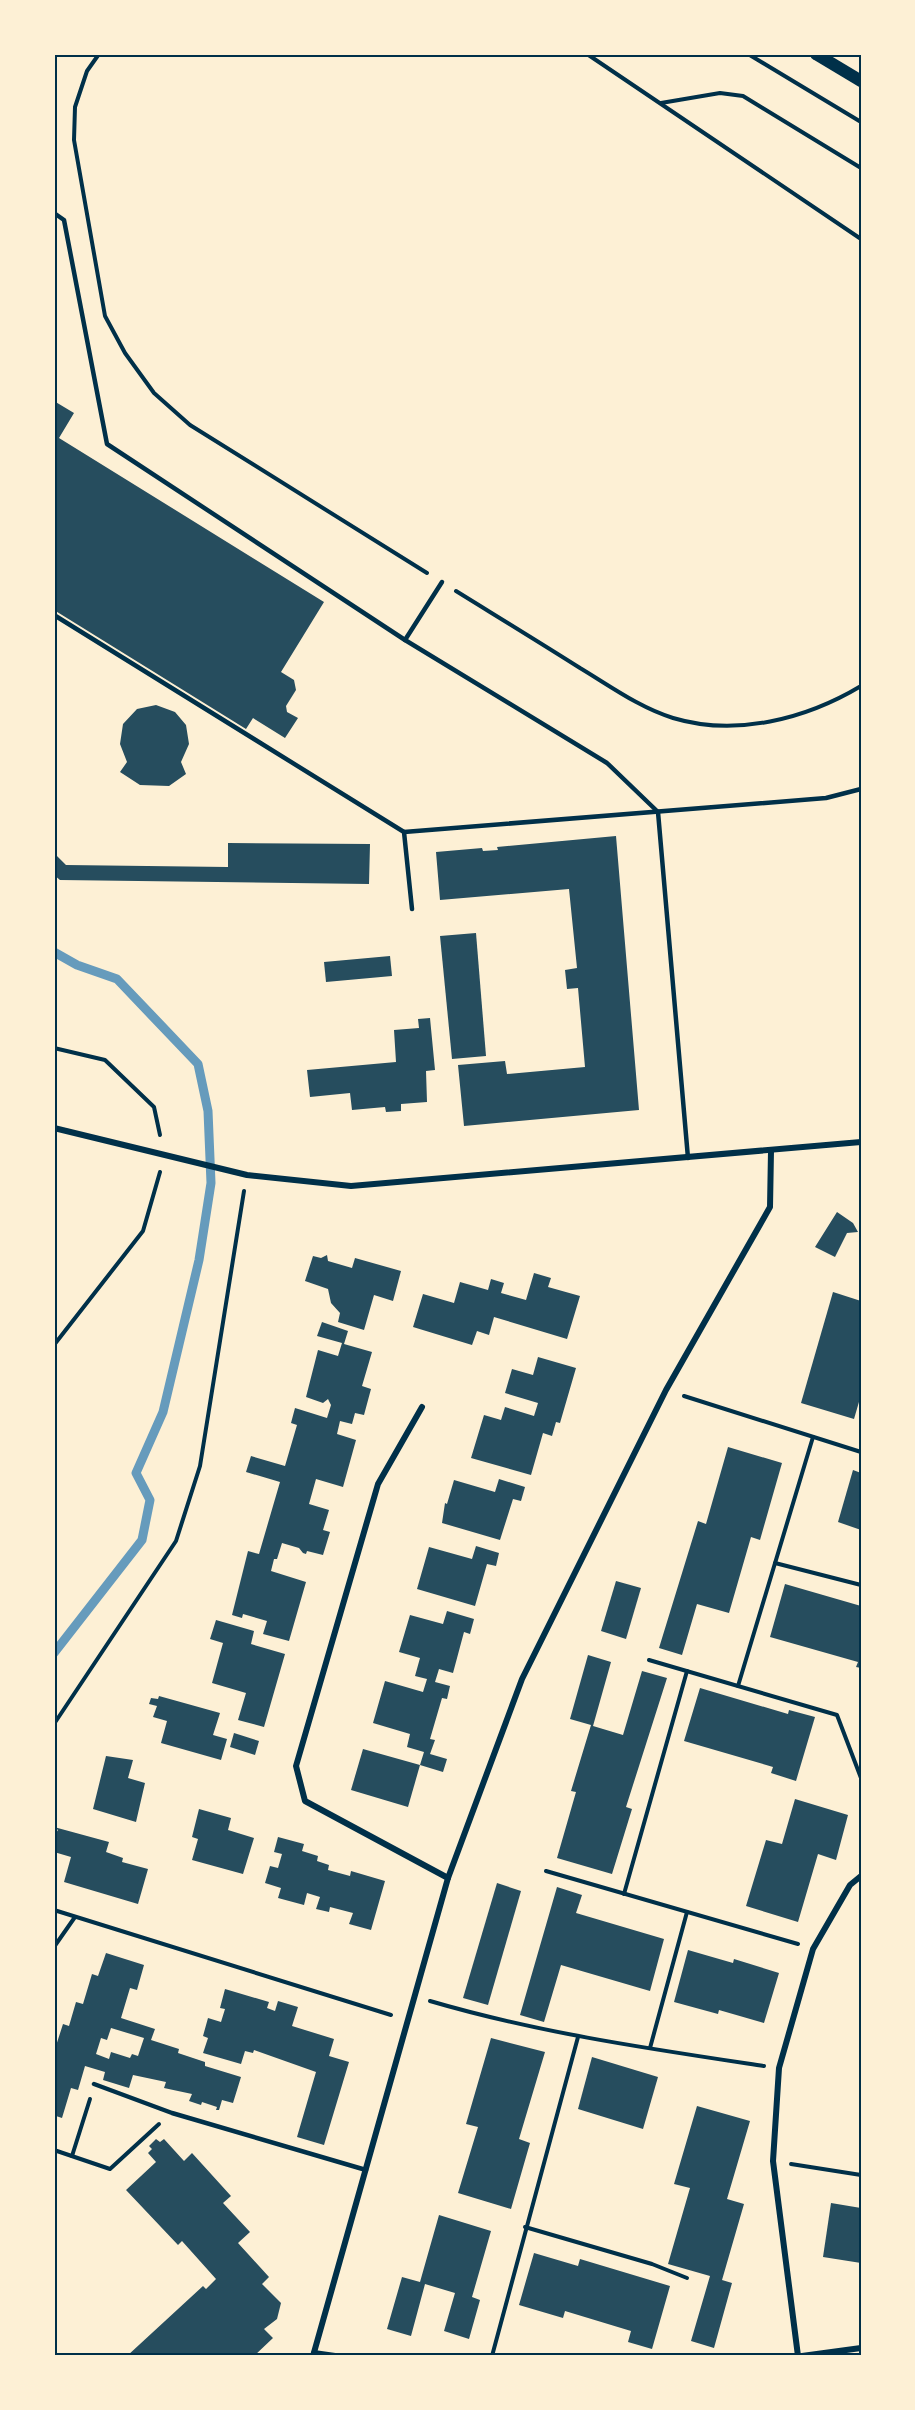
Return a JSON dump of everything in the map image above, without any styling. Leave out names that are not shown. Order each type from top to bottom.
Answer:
[{"type":"main road","points":[[816,54],[861,81]]},
{"type":"street","points":[[54,1128],[247,1175],[351,1186],[861,1142]]},
{"type":"street","points":[[334,2356],[314,2354],[410,2021],[448,1878],[522,1678],[666,1390],[770,1207],[771,1151]]},
{"type":"street","points":[[422,1407],[378,1484],[296,1766],[304,1802],[448,1878]]},
{"type":"street","points":[[861,1876],[850,1885],[813,1949],[779,2068],[773,2162],[800,2356],[861,2348]]},
{"type":"lane","points":[[54,213],[64,220],[106,444],[405,640],[608,763],[658,812],[688,1158]]},
{"type":"lane","points":[[405,640],[442,582]]},
{"type":"lane","points":[[54,615],[404,832],[826,798],[861,789]]},
{"type":"lane","points":[[404,832],[411,909]]},
{"type":"lane","points":[[94,2084],[172,2113],[366,2170]]},
{"type":"path","points":[[99,54],[87,71],[75,107],[74,140],[105,316],[125,353],[154,393],[189,425],[628,698],[673,718],[710,724],[749,725],[779,721],[819,707],[861,686]]},
{"type":"path","points":[[587,54],[861,239]]},
{"type":"path","points":[[748,54],[861,122]]},
{"type":"path","points":[[660,103],[720,93],[743,96],[861,168]]},
{"type":"path","points":[[54,1048],[105,1060],[154,1107],[165,1154],[143,1231],[54,1345]]},
{"type":"path","points":[[54,1724],[176,1541],[200,1466],[247,1175]]},
{"type":"path","points":[[666,1390],[861,1452]]},
{"type":"path","points":[[738,1686],[813,1437]]},
{"type":"path","points":[[775,1563],[861,1585]]},
{"type":"path","points":[[649,1660],[837,1715],[861,1778]]},
{"type":"path","points":[[624,1894],[687,1671]]},
{"type":"path","points":[[546,1871],[813,1949]]},
{"type":"path","points":[[54,1910],[410,2021]]},
{"type":"path","points":[[650,2048],[687,1912]]},
{"type":"path","points":[[54,1947],[75,1917]]},
{"type":"path","points":[[416,1997],[499,2021],[579,2037],[779,2068]]},
{"type":"path","points":[[492,2356],[525,2227],[579,2037]]},
{"type":"path","points":[[72,2156],[94,2084]]},
{"type":"path","points":[[54,2150],[110,2169],[172,2113]]},
{"type":"path","points":[[773,2162],[861,2175]]},
{"type":"path","points":[[525,2227],[652,2264],[687,2278]]},
{"type":"building","points":[[54,401],[74,413],[59,438],[324,602],[281,672],[294,680],[296,690],[286,706],[287,712],[298,718],[285,738],[253,718],[246,729],[54,610]]},
{"type":"building","points":[[156,705],[175,712],[186,725],[189,744],[181,762],[186,774],[169,786],[140,785],[120,772],[127,762],[120,744],[123,724],[137,709]]},
{"type":"building","points":[[616,836],[639,1110],[464,1126],[458,1065],[505,1061],[507,1074],[585,1067],[578,988],[567,989],[565,970],[577,968],[569,889],[440,900],[436,852],[482,848],[483,851],[498,850],[497,847]]},
{"type":"building","points":[[228,843],[370,844],[369,884],[60,880],[54,875],[54,853],[66,865],[228,867]]},
{"type":"building","points":[[476,933],[486,1056],[452,1059],[440,936]]},
{"type":"building","points":[[390,956],[392,976],[326,982],[324,962]]},
{"type":"building","points":[[430,1018],[435,1070],[426,1071],[427,1102],[401,1104],[401,1111],[386,1112],[385,1107],[352,1110],[350,1093],[310,1097],[307,1070],[396,1062],[394,1030],[419,1028],[418,1019]]},
{"type":"building","points":[[837,1212],[853,1223],[858,1232],[847,1233],[835,1257],[815,1247]]},
{"type":"building","points":[[327,1255],[328,1261],[352,1268],[355,1258],[401,1271],[393,1301],[374,1295],[364,1330],[338,1322],[340,1313],[331,1303],[328,1289],[305,1281],[313,1256],[321,1258]]},
{"type":"building","points":[[534,1273],[551,1278],[548,1287],[580,1296],[567,1339],[494,1317],[489,1335],[477,1331],[472,1345],[413,1327],[423,1294],[454,1303],[460,1282],[488,1290],[491,1279],[504,1283],[501,1293],[526,1300]]},
{"type":"building","points":[[833,1292],[861,1301],[861,1395],[854,1419],[801,1403]]},
{"type":"building","points":[[322,1322],[348,1331],[344,1344],[372,1352],[362,1386],[371,1389],[364,1415],[355,1413],[352,1424],[340,1421],[337,1434],[356,1440],[343,1487],[316,1479],[309,1504],[329,1510],[323,1530],[330,1532],[323,1555],[307,1551],[306,1554],[299,1548],[282,1543],[277,1559],[274,1559],[271,1571],[306,1582],[289,1641],[263,1634],[267,1621],[243,1614],[242,1618],[232,1615],[248,1551],[259,1554],[280,1482],[246,1472],[251,1456],[285,1466],[297,1425],[291,1423],[295,1408],[327,1418],[331,1405],[328,1399],[323,1403],[306,1397],[318,1350],[338,1356],[342,1343],[317,1336]]},
{"type":"building","points":[[538,1357],[576,1368],[560,1423],[556,1422],[552,1436],[543,1433],[531,1475],[471,1458],[484,1415],[501,1420],[505,1407],[534,1416],[538,1403],[505,1393],[512,1369],[533,1375]]},
{"type":"building","points":[[728,1447],[782,1463],[760,1540],[751,1537],[729,1613],[697,1604],[682,1655],[659,1648],[698,1521],[706,1524]]},
{"type":"building","points":[[853,1470],[861,1473],[861,1530],[838,1522]]},
{"type":"building","points":[[499,1479],[525,1487],[521,1501],[513,1499],[500,1540],[442,1523],[445,1503],[447,1504],[454,1480],[495,1492]]},
{"type":"building","points":[[476,1546],[499,1553],[496,1566],[487,1564],[475,1606],[417,1589],[429,1547],[472,1559]]},
{"type":"building","points":[[616,1581],[641,1588],[626,1639],[601,1631]]},
{"type":"building","points":[[785,1584],[861,1606],[861,1668],[856,1667],[858,1662],[770,1637]]},
{"type":"building","points":[[447,1611],[474,1619],[470,1634],[464,1632],[453,1673],[439,1669],[435,1682],[450,1686],[447,1699],[442,1698],[430,1739],[435,1740],[430,1754],[447,1759],[443,1772],[420,1765],[424,1752],[407,1747],[410,1734],[373,1723],[385,1681],[423,1692],[427,1679],[415,1676],[420,1658],[399,1652],[410,1615],[443,1624]]},
{"type":"building","points":[[216,1620],[254,1631],[251,1644],[285,1654],[264,1727],[238,1720],[246,1693],[212,1683],[223,1643],[210,1639]]},
{"type":"building","points":[[588,1655],[611,1662],[593,1726],[623,1735],[642,1671],[667,1678],[626,1807],[632,1809],[612,1874],[557,1858],[576,1792],[571,1791],[591,1725],[570,1719]]},
{"type":"building","points":[[700,1688],[788,1714],[789,1710],[815,1717],[796,1781],[771,1773],[773,1767],[684,1741]]},
{"type":"building","points":[[159,1696],[220,1713],[213,1735],[227,1739],[221,1760],[161,1743],[167,1721],[153,1717],[157,1706],[149,1704],[151,1698],[158,1699]]},
{"type":"building","points":[[234,1733],[259,1741],[255,1755],[230,1747]]},
{"type":"building","points":[[363,1749],[420,1765],[408,1807],[351,1790]]},
{"type":"building","points":[[106,1756],[133,1760],[128,1778],[145,1783],[136,1822],[93,1809]]},
{"type":"building","points":[[795,1799],[848,1815],[836,1860],[818,1854],[798,1922],[746,1906],[766,1840],[782,1844]]},
{"type":"building","points":[[199,1809],[231,1818],[228,1830],[254,1838],[243,1874],[192,1860],[198,1839],[192,1837]]},
{"type":"building","points":[[54,1827],[109,1842],[106,1852],[123,1858],[122,1862],[148,1869],[138,1904],[64,1882],[71,1857],[54,1852],[54,1836],[58,1830]]},
{"type":"building","points":[[278,1837],[304,1844],[302,1851],[318,1856],[317,1861],[329,1865],[328,1870],[350,1876],[351,1871],[385,1881],[371,1930],[349,1924],[353,1913],[330,1907],[329,1912],[316,1909],[320,1897],[307,1893],[304,1905],[278,1898],[281,1888],[265,1883],[270,1866],[278,1868],[282,1854],[274,1852]]},
{"type":"building","points":[[497,1883],[521,1891],[488,2005],[463,1998]]},
{"type":"building","points":[[557,1887],[582,1895],[576,1913],[664,1939],[650,1991],[561,1965],[544,2022],[520,2015]]},
{"type":"building","points":[[688,1950],[733,1963],[734,1959],[779,1973],[764,2023],[719,2010],[718,2014],[674,2002]]},
{"type":"building","points":[[106,1953],[144,1965],[137,1990],[130,1988],[121,2018],[155,2029],[151,2040],[179,2049],[178,2053],[205,2062],[205,2066],[241,2077],[233,2103],[222,2100],[219,2110],[216,2110],[217,2107],[189,2101],[192,2094],[164,2088],[166,2082],[133,2075],[129,2088],[103,2080],[105,2072],[85,2066],[78,2090],[71,2088],[62,2118],[56,2116],[54,2121],[54,2052],[63,2024],[69,2026],[76,2002],[83,2004],[92,1974],[98,1976]],"holes":[[[111,2028],[144,2038],[138,2056],[132,2054],[130,2058],[111,2052],[109,2059],[96,2054],[101,2038],[107,2040]]]},
{"type":"building","points":[[225,1989],[269,2002],[267,2008],[275,2011],[278,2001],[298,2007],[292,2026],[334,2039],[329,2056],[349,2062],[324,2145],[297,2137],[316,2072],[254,2050],[253,2053],[245,2051],[241,2064],[203,2053],[208,2038],[203,2036],[208,2018],[221,2022],[225,2009],[220,2008]]},
{"type":"building","points":[[491,2038],[545,2052],[519,2139],[530,2143],[511,2209],[458,2193],[478,2127],[466,2124]]},
{"type":"building","points":[[592,2057],[658,2077],[643,2129],[578,2109]]},
{"type":"building","points":[[697,2106],[750,2121],[727,2199],[744,2204],[722,2280],[732,2283],[714,2348],[691,2341],[710,2276],[668,2264],[690,2188],[674,2184]]},
{"type":"building","points":[[156,2139],[160,2142],[164,2139],[184,2161],[192,2153],[231,2196],[223,2203],[250,2232],[238,2243],[269,2277],[262,2284],[281,2303],[277,2319],[264,2329],[273,2338],[254,2356],[127,2356],[203,2286],[206,2289],[216,2279],[182,2241],[178,2245],[126,2190],[156,2162],[148,2153],[152,2149],[149,2146]]},
{"type":"building","points":[[831,2203],[861,2208],[861,2263],[823,2257]]},
{"type":"building","points":[[439,2215],[491,2231],[472,2297],[480,2300],[469,2339],[444,2331],[455,2293],[425,2284],[411,2336],[387,2329],[402,2277],[420,2282]]},
{"type":"building","points":[[534,2253],[578,2266],[580,2259],[670,2286],[652,2349],[628,2342],[631,2331],[565,2311],[563,2318],[519,2305]]},
{"type":"waterway","points":[[54,952],[77,965],[117,979],[198,1064],[208,1111],[211,1183],[199,1260],[163,1412],[136,1473],[150,1500],[142,1540],[54,1653]]}]
